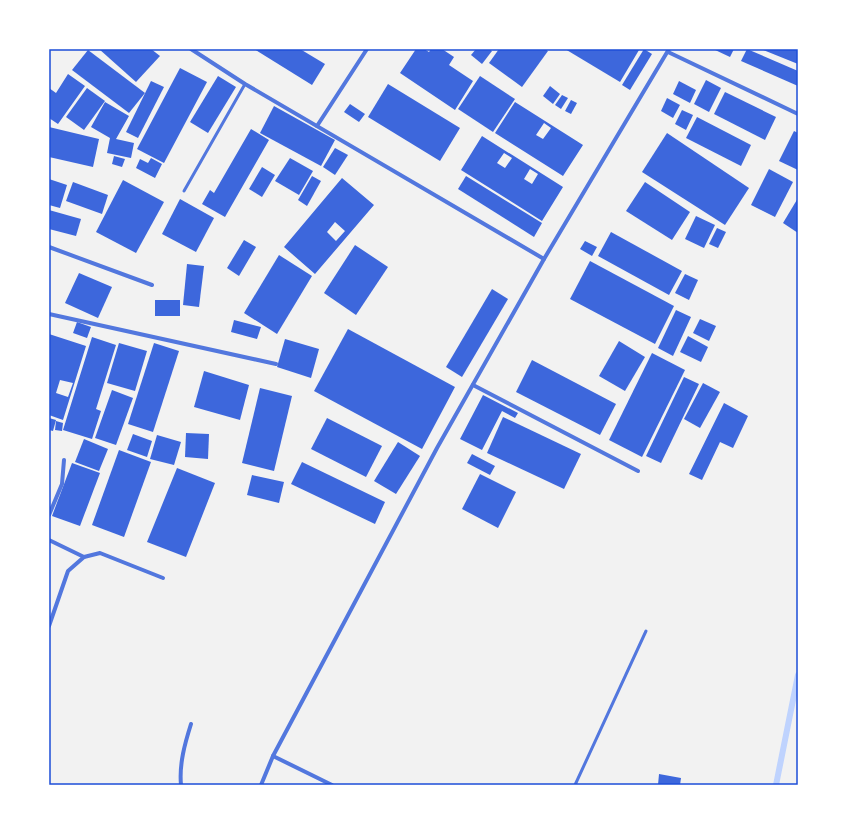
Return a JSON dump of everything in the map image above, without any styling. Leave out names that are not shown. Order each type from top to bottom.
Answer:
[{"type":"street","points":[[191,49],[245,84],[544,259]]},
{"type":"street","points":[[317,126],[367,49]]},
{"type":"street","points":[[261,785],[273,756],[437,448],[544,259],[669,50],[798,114]]},
{"type":"street","points":[[49,247],[152,285]]},
{"type":"street","points":[[49,314],[276,364]]},
{"type":"street","points":[[473,385],[638,472]]},
{"type":"street","points":[[49,515],[62,484],[64,460]]},
{"type":"street","points":[[49,540],[84,557]]},
{"type":"street","points":[[49,626],[68,571],[84,557],[100,553],[163,578]]},
{"type":"street","points":[[181,785],[180,777],[185,745],[191,724]]},
{"type":"street","points":[[273,756],[332,785]]},
{"type":"lane","points":[[184,191],[245,84]]},
{"type":"lane","points":[[575,785],[646,631]]},
{"type":"building","points":[[99,49],[151,49],[160,56],[136,82]]},
{"type":"building","points":[[254,49],[300,49],[325,64],[312,85]]},
{"type":"building","points":[[416,49],[424,49],[429,52],[431,49],[442,49],[454,57],[449,65],[473,81],[455,110],[400,73]]},
{"type":"building","points":[[476,49],[489,49],[492,51],[482,64],[471,55]]},
{"type":"building","points":[[499,49],[545,49],[548,51],[522,87],[489,63]]},
{"type":"building","points":[[565,49],[637,49],[639,50],[620,82]]},
{"type":"building","points":[[644,49],[652,54],[630,90],[622,85]]},
{"type":"building","points":[[713,49],[734,49],[730,57]]},
{"type":"building","points":[[747,49],[798,71],[798,86],[741,61]]},
{"type":"building","points":[[761,49],[798,49],[798,64]]},
{"type":"building","points":[[88,50],[145,93],[129,113],[72,70]]},
{"type":"building","points":[[180,68],[207,82],[164,163],[137,149]]},
{"type":"building","points":[[68,74],[85,86],[58,124],[49,118],[49,88],[56,93]]},
{"type":"building","points":[[218,76],[236,87],[208,133],[190,122]]},
{"type":"building","points":[[480,76],[515,99],[493,132],[458,109]]},
{"type":"building","points":[[706,80],[721,88],[709,112],[694,104]]},
{"type":"building","points":[[151,81],[164,87],[138,138],[126,132]]},
{"type":"building","points":[[679,81],[696,90],[690,103],[673,94]]},
{"type":"building","points":[[388,84],[460,128],[440,161],[368,117]]},
{"type":"building","points":[[550,86],[560,94],[553,104],[543,96]]},
{"type":"building","points":[[87,88],[105,101],[84,130],[66,117]]},
{"type":"building","points":[[725,92],[776,117],[765,140],[714,114]]},
{"type":"building","points":[[562,95],[568,98],[561,109],[555,105]]},
{"type":"building","points":[[667,98],[680,105],[673,118],[661,111]]},
{"type":"building","points":[[571,100],[577,103],[571,114],[565,111]]},
{"type":"building","points":[[105,102],[129,116],[116,139],[134,143],[131,158],[107,153],[110,138],[91,127]]},
{"type":"building","points":[[515,102],[583,145],[563,176],[495,133]],"holes":[[[544,123],[551,128],[543,139],[536,135]]]},
{"type":"building","points":[[350,104],[365,114],[359,122],[344,112]]},
{"type":"building","points":[[274,106],[335,140],[321,166],[260,133]]},
{"type":"building","points":[[682,110],[693,115],[686,130],[675,124]]},
{"type":"building","points":[[697,117],[751,145],[741,166],[686,138]]},
{"type":"building","points":[[49,127],[99,139],[93,167],[49,157]]},
{"type":"building","points":[[251,129],[269,140],[225,217],[202,204],[210,190],[214,193]]},
{"type":"building","points":[[794,131],[798,133],[798,170],[779,161]]},
{"type":"building","points":[[667,133],[749,188],[725,225],[642,172]]},
{"type":"building","points":[[482,136],[563,187],[542,221],[461,170]],"holes":[[[504,153],[512,158],[505,168],[497,163]],[[530,169],[538,174],[532,184],[524,179]]]},
{"type":"building","points":[[335,148],[348,155],[335,175],[323,167]]},
{"type":"building","points":[[114,156],[125,159],[122,167],[112,164]]},
{"type":"building","points":[[151,158],[162,164],[155,178],[136,168],[140,159],[148,163]]},
{"type":"building","points":[[290,158],[313,171],[299,195],[275,181]]},
{"type":"building","points":[[262,167],[275,175],[262,197],[249,189]]},
{"type":"building","points":[[769,169],[793,182],[775,217],[751,205]]},
{"type":"building","points":[[312,176],[321,181],[307,206],[298,200]]},
{"type":"building","points":[[466,176],[542,223],[534,237],[458,189]]},
{"type":"building","points":[[342,178],[374,205],[315,274],[284,247]],"holes":[[[335,222],[345,231],[336,241],[327,232]]]},
{"type":"building","points":[[49,179],[67,185],[60,208],[49,205]]},
{"type":"building","points":[[123,180],[164,202],[136,253],[96,232]]},
{"type":"building","points":[[73,182],[108,195],[102,214],[66,201]]},
{"type":"building","points":[[645,182],[690,212],[672,240],[626,211]]},
{"type":"building","points":[[798,198],[798,233],[783,223]]},
{"type":"building","points":[[180,199],[214,218],[196,252],[162,234]]},
{"type":"building","points":[[49,210],[81,219],[76,236],[49,229]]},
{"type":"building","points":[[696,216],[715,225],[704,248],[685,239]]},
{"type":"building","points":[[717,228],[726,232],[718,248],[709,244]]},
{"type":"building","points":[[611,232],[682,271],[669,295],[598,256]]},
{"type":"building","points":[[244,240],[256,247],[239,276],[227,268]]},
{"type":"building","points":[[585,241],[597,247],[592,256],[580,249]]},
{"type":"building","points":[[355,245],[388,267],[356,315],[324,293]]},
{"type":"building","points":[[279,255],[312,276],[277,334],[244,313]]},
{"type":"building","points":[[590,261],[674,306],[655,344],[570,299]]},
{"type":"building","points":[[187,264],[204,266],[199,307],[183,305]]},
{"type":"building","points":[[79,273],[112,287],[98,318],[65,303]]},
{"type":"building","points":[[685,274],[698,280],[689,300],[675,293]]},
{"type":"building","points":[[492,289],[508,299],[462,377],[446,367]]},
{"type":"building","points":[[155,300],[180,300],[180,316],[155,316]]},
{"type":"building","points":[[676,310],[691,317],[673,356],[658,348]]},
{"type":"building","points":[[700,319],[716,326],[709,341],[693,333]]},
{"type":"building","points":[[234,320],[261,327],[257,339],[231,332]]},
{"type":"building","points":[[77,322],[91,327],[87,338],[73,333]]},
{"type":"building","points":[[348,329],[455,387],[422,449],[314,391]]},
{"type":"building","points":[[49,334],[86,346],[63,420],[49,415]],"holes":[[[60,380],[73,383],[68,397],[56,393]]]},
{"type":"building","points":[[688,336],[708,347],[701,362],[680,352]]},
{"type":"building","points":[[92,337],[116,345],[96,409],[101,411],[92,439],[63,430]]},
{"type":"building","points":[[285,339],[319,349],[311,378],[277,367]]},
{"type":"building","points":[[619,341],[645,357],[625,391],[599,376]]},
{"type":"building","points":[[119,343],[147,351],[135,391],[107,383]]},
{"type":"building","points":[[154,343],[179,351],[153,432],[128,424]]},
{"type":"building","points":[[652,353],[685,370],[642,457],[609,440]]},
{"type":"building","points":[[532,360],[616,404],[600,435],[516,392]]},
{"type":"building","points":[[204,371],[249,385],[240,420],[194,407]]},
{"type":"building","points":[[684,377],[699,384],[661,463],[646,456]]},
{"type":"building","points":[[703,383],[720,392],[700,428],[684,419]]},
{"type":"building","points":[[260,388],[292,396],[274,471],[242,463]]},
{"type":"building","points":[[112,390],[133,398],[116,445],[95,438]]},
{"type":"building","points":[[483,395],[518,413],[515,418],[502,411],[482,450],[460,439]]},
{"type":"building","points":[[724,403],[748,416],[733,448],[720,442],[702,480],[689,474]]},
{"type":"building","points":[[503,417],[581,454],[564,489],[487,453]]},
{"type":"building","points":[[49,418],[56,420],[53,431],[49,430]]},
{"type":"building","points":[[327,418],[382,446],[366,477],[311,449]]},
{"type":"building","points":[[56,421],[63,423],[62,431],[55,430]]},
{"type":"building","points":[[186,433],[209,434],[208,459],[185,457]]},
{"type":"building","points":[[133,434],[152,441],[147,457],[127,450]]},
{"type":"building","points":[[157,435],[181,442],[174,465],[150,459]]},
{"type":"building","points":[[84,439],[108,449],[99,471],[75,462]]},
{"type":"building","points":[[398,442],[420,456],[396,494],[374,481]]},
{"type":"building","points":[[119,450],[151,462],[124,537],[92,525]]},
{"type":"building","points":[[472,454],[495,466],[490,475],[467,463]]},
{"type":"building","points":[[302,462],[385,502],[375,524],[291,484]]},
{"type":"building","points":[[72,463],[100,473],[80,526],[52,516]]},
{"type":"building","points":[[177,468],[215,483],[186,557],[147,542]]},
{"type":"building","points":[[480,474],[516,492],[498,528],[462,509]]},
{"type":"building","points":[[252,475],[284,482],[279,503],[247,495]]},
{"type":"building","points":[[659,774],[681,778],[680,785],[658,785]]},
{"type":"waterway","points":[[776,785],[798,675]]}]
